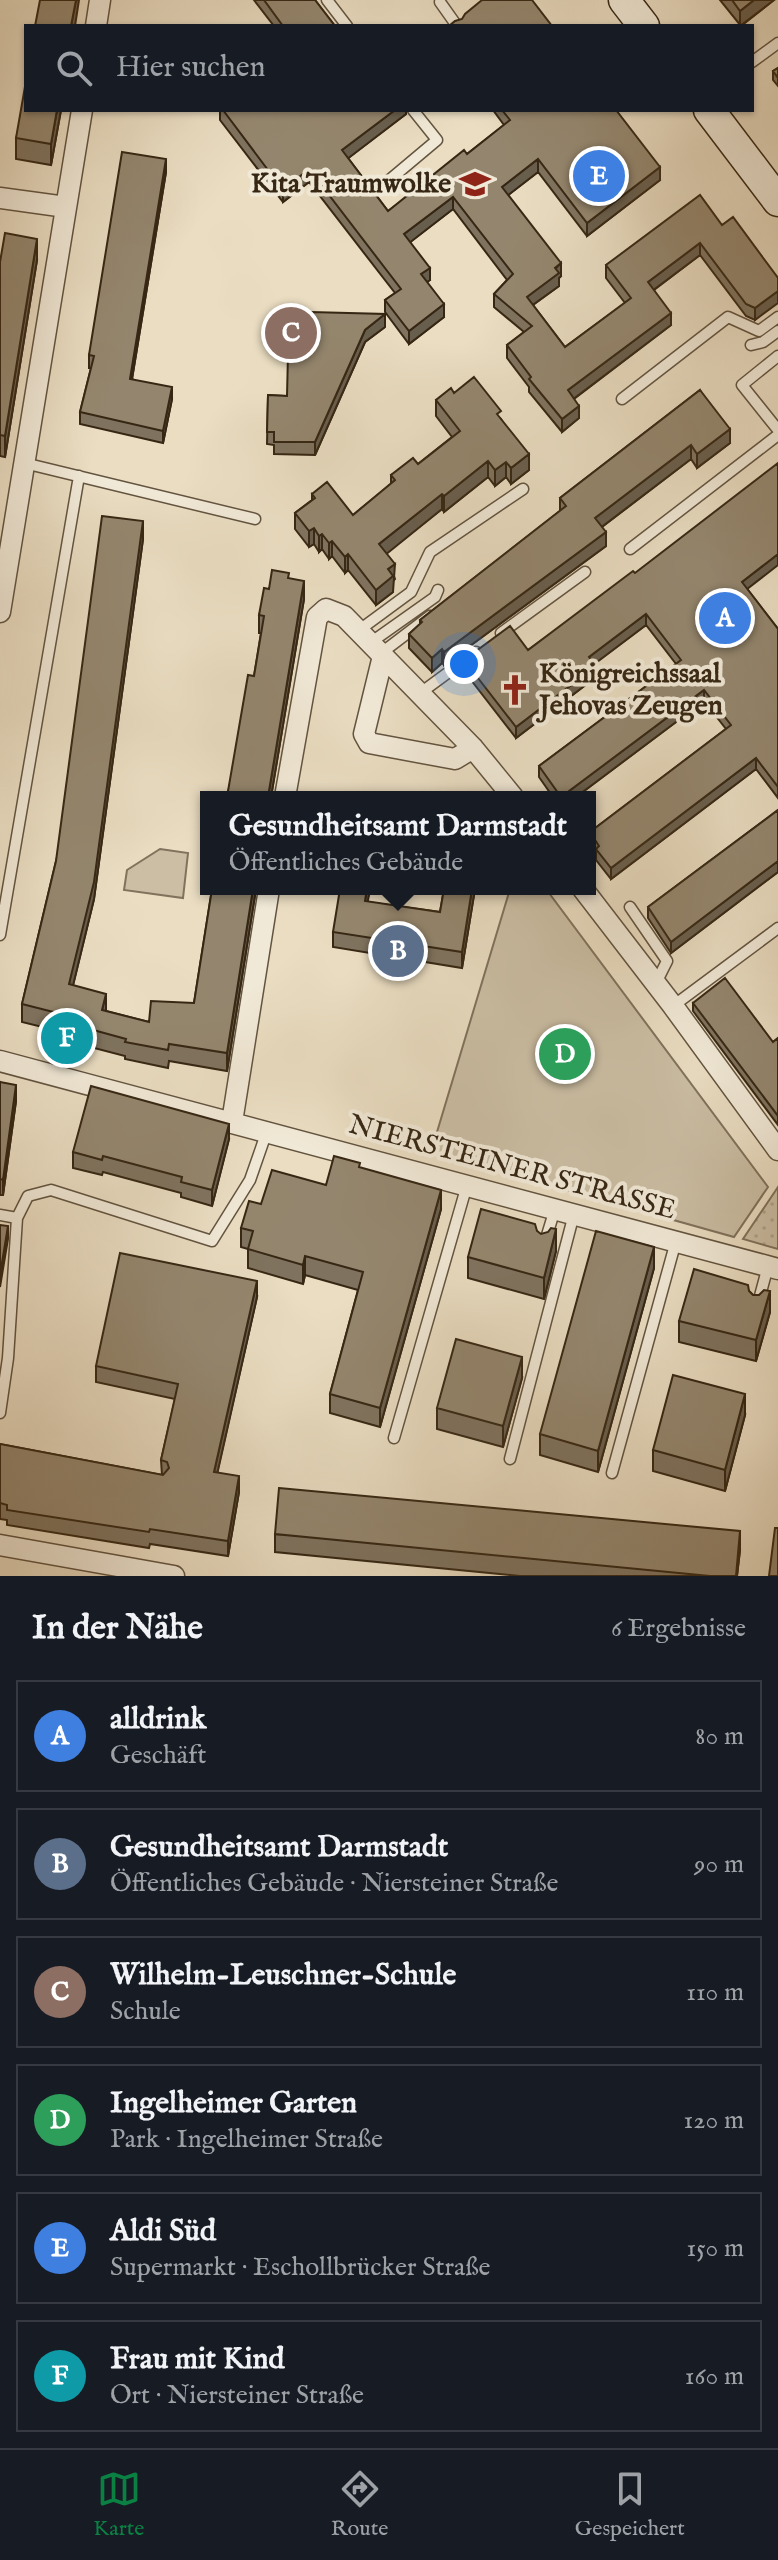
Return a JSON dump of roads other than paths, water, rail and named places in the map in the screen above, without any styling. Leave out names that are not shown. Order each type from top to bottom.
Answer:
[{"type":"main road","points":[[624,0],[642,24]]},
{"type":"main road","points":[[711,112],[778,201]]},
{"type":"street","points":[[96,24],[100,0]]},
{"type":"street","points":[[0,612],[12,514],[24,463],[82,112]]},
{"type":"street","points":[[0,198],[66,207]]},
{"type":"street","points":[[286,791],[317,617],[326,609],[344,616],[473,748],[508,791]]},
{"type":"street","points":[[373,646],[364,734],[369,743],[455,759],[473,748]]},
{"type":"street","points":[[232,1122],[268,895]]},
{"type":"street","points":[[588,895],[778,1150]]},
{"type":"street","name":"NIERSTEINER STRASSE","points":[[0,1061],[773,1268]]},
{"type":"street","points":[[0,1545],[174,1576]]},
{"type":"lane","points":[[327,0],[345,24]]},
{"type":"lane","points":[[440,2],[456,24]]},
{"type":"lane","points":[[754,61],[778,43]]},
{"type":"lane","points":[[381,187],[437,140],[415,112]]},
{"type":"lane","points":[[622,399],[728,317],[759,331],[778,317]]},
{"type":"lane","points":[[751,345],[763,342],[778,331]]},
{"type":"lane","points":[[630,549],[778,433],[742,385],[778,356]]},
{"type":"lane","points":[[24,463],[255,519]]},
{"type":"lane","points":[[0,935],[79,476]]},
{"type":"lane","points":[[373,646],[411,592],[430,552],[523,489]]},
{"type":"lane","points":[[496,638],[585,572]]},
{"type":"lane","points":[[373,646],[435,597],[438,590]]},
{"type":"lane","points":[[373,646],[443,606]]},
{"type":"lane","points":[[419,694],[483,647]]},
{"type":"lane","points":[[630,907],[667,961],[655,985]]},
{"type":"lane","points":[[673,1006],[778,928]]},
{"type":"lane","points":[[0,1413],[17,1218],[28,1196],[51,1190],[212,1241],[250,1180],[267,1131]]},
{"type":"lane","points":[[394,1438],[467,1185]]},
{"type":"lane","points":[[543,1247],[565,1211]]},
{"type":"lane","points":[[510,1459],[565,1211]]},
{"type":"lane","points":[[0,1215],[17,1218]]},
{"type":"lane","points":[[612,1473],[676,1241]]},
{"type":"lane","points":[[756,1309],[773,1268]]},
{"type":"place","name":"Aldi Süd","points":[[599,176]]},
{"type":"place","name":"Kita Traumwolke","points":[[475,184]]},
{"type":"place","name":"Wilhelm-Leuschner-Schule","points":[[291,333]]},
{"type":"place","name":"alldrink","points":[[725,618]]},
{"type":"place","name":"Königreichssaal Jehovas Zeugen","points":[[515,690]]},
{"type":"place","name":"Gesundheitsamt Darmstadt","points":[[398,951]]},
{"type":"place","name":"Frau mit Kind","points":[[67,1038]]},
{"type":"place","name":"Ingelheimer Garten","points":[[565,1054]]}]
